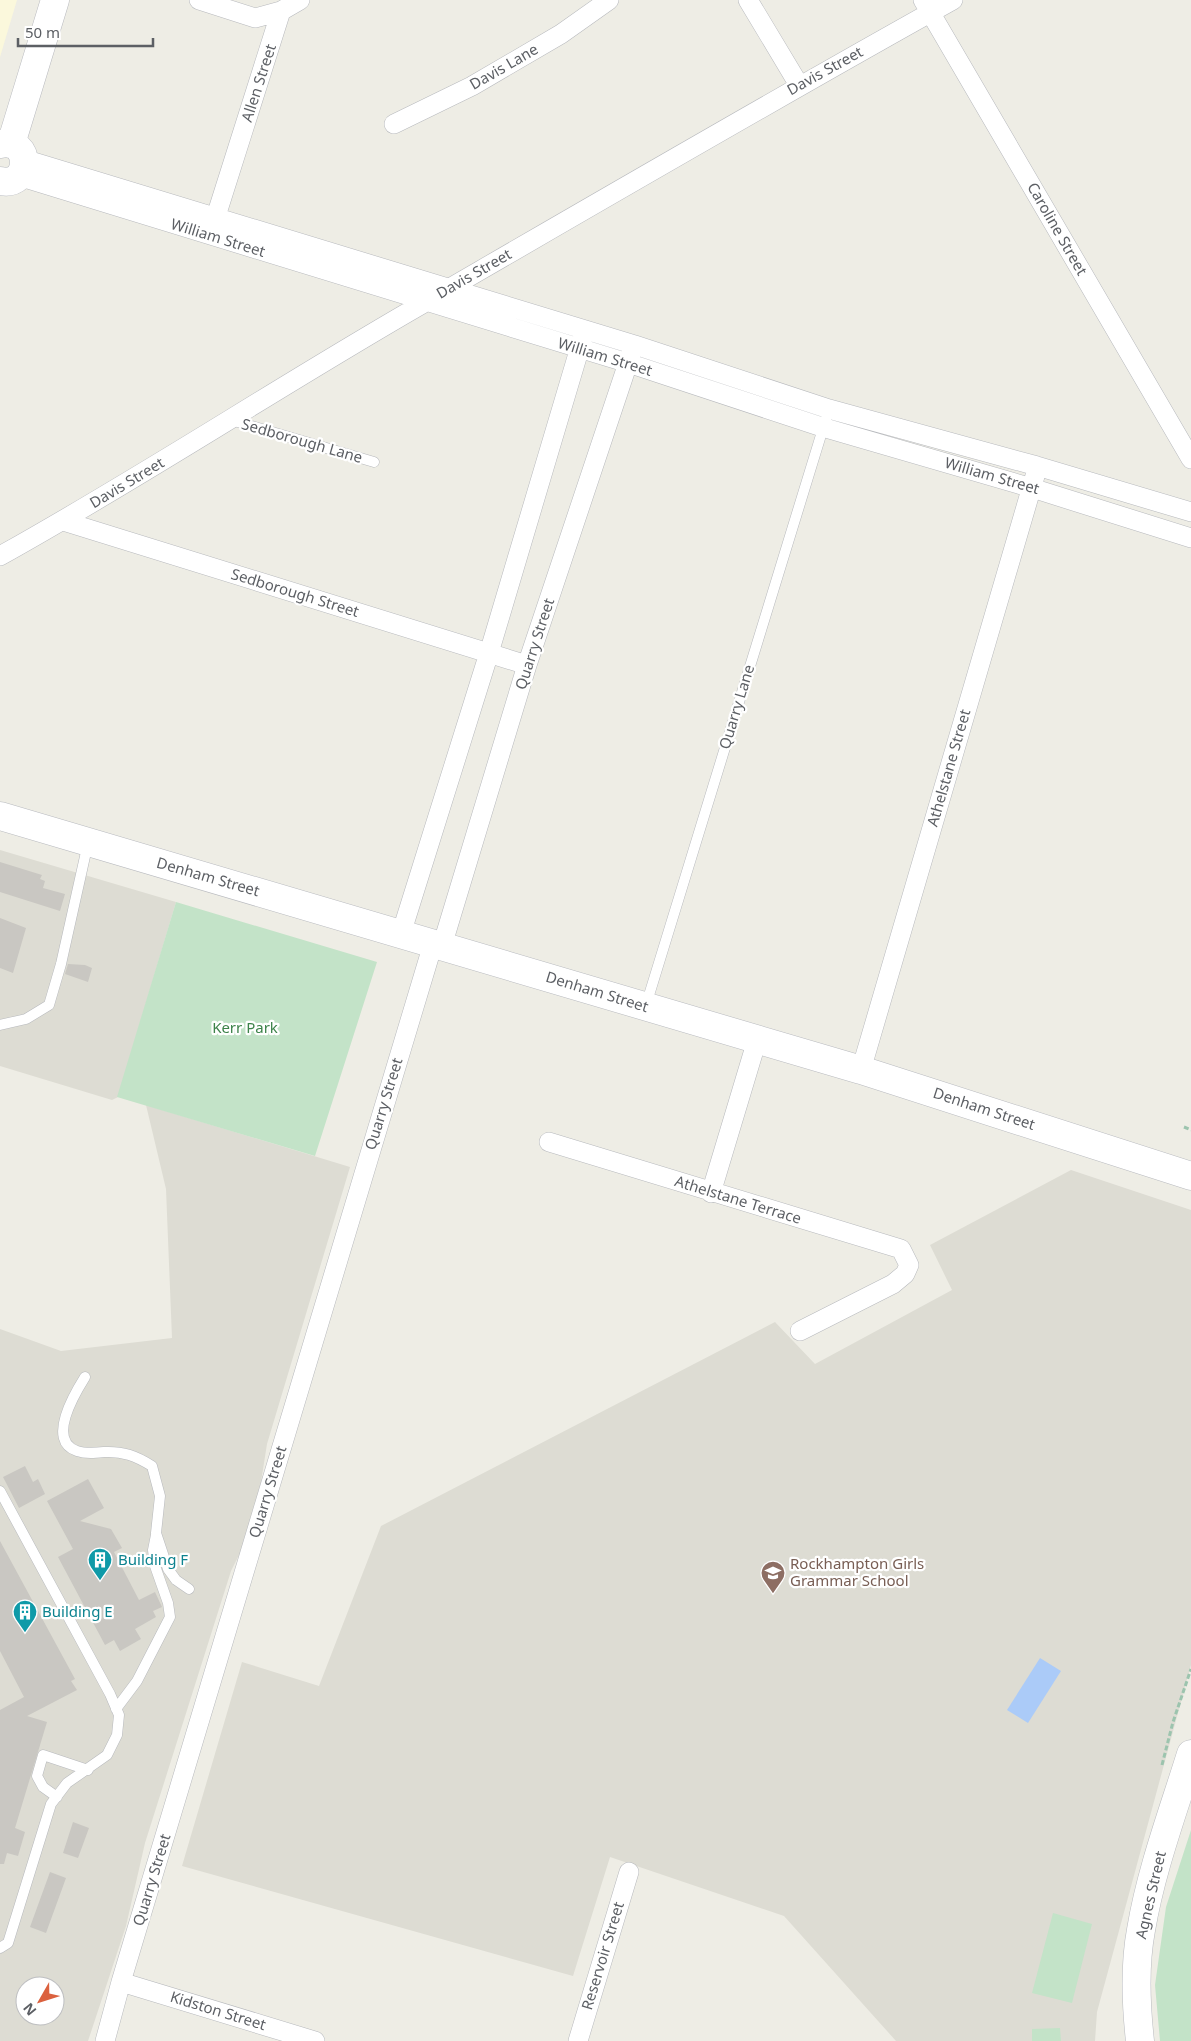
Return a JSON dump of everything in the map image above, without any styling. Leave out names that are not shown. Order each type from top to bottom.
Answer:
[{"type":"street","points":[[11,161],[55,0]]},
{"type":"street","points":[[199,0],[255,18],[281,11],[300,0]]},
{"type":"street","name":"Davis Lane","points":[[394,124],[472,86],[560,34],[609,0]]},
{"type":"street","points":[[748,0],[799,85]]},
{"type":"street","name":"Davis Street","points":[[0,556],[63,521],[425,302],[799,85],[927,6],[953,0]]},
{"type":"street","name":"Caroline Street","points":[[927,6],[1191,458]]},
{"type":"street","name":"Allen Street","points":[[213,227],[281,11]]},
{"type":"street","name":"William Street","points":[[11,161],[213,227],[425,302],[628,363],[822,427],[1032,488],[1191,538]]},
{"type":"street","name":"William Street","points":[[213,227],[450,289],[634,345],[829,409],[1037,466],[1191,512]]},
{"type":"street","points":[[401,934],[489,653],[579,349],[586,331]]},
{"type":"street","name":"Quarry Street","points":[[105,2041],[121,1982],[438,945],[527,665],[634,345]]},
{"type":"street","name":"Athelstane Street","points":[[861,1070],[1037,466]]},
{"type":"street","name":"Sedborough Street","points":[[63,521],[527,665]]},
{"type":"street","name":"Denham Street","points":[[0,816],[861,1070],[1191,1176]]},
{"type":"street","points":[[711,1193],[757,1040]]},
{"type":"street","name":"Athelstane Terrace","points":[[549,1142],[711,1193],[901,1249],[909,1265],[905,1274],[892,1284],[800,1331]]},
{"type":"street","name":"Agnes Street","points":[[1140,2041],[1136,1978],[1140,1931],[1155,1869],[1191,1754]]},
{"type":"street","name":"Reservoir Street","points":[[578,2041],[629,1872]]},
{"type":"street","name":"Kidston Street","points":[[121,1982],[315,2041]]},
{"type":"lane","name":"Quarry Lane","points":[[646,1006],[829,409]]},
{"type":"lane","name":"Sedborough Lane","points":[[231,420],[374,462]]},
{"type":"lane","points":[[0,1025],[26,1019],[49,1005],[62,964],[88,842]]},
{"type":"lane","points":[[86,1377],[70,1403],[64,1420],[62,1432],[67,1442],[75,1450],[89,1453],[123,1453],[138,1457],[152,1466],[160,1496],[153,1550],[155,1566],[168,1603],[170,1617],[137,1681],[116,1708]]},
{"type":"lane","points":[[0,1491],[110,1694],[119,1715],[117,1734],[107,1755],[67,1783],[51,1804],[8,1943],[0,1948]]},
{"type":"lane","points":[[156,1533],[168,1569],[176,1580],[189,1589]]},
{"type":"lane","points":[[57,1797],[44,1787],[37,1776],[43,1755],[88,1770]]},
{"type":"path","points":[[1184,1128],[1191,1130]]},
{"type":"shaded area","points":[[0,0],[17,0],[0,57]]},
{"type":"shaded area","points":[[0,850],[176,902],[118,1097],[112,1100],[0,1066]]},
{"type":"shaded area","points":[[146,1105],[350,1167],[267,1444],[261,1482],[244,1545],[231,1571],[145,1843],[126,1926],[88,2041],[0,2041],[0,1329],[61,1351],[172,1338],[166,1189]]},
{"type":"shaded area","name":"Rockhampton Girls Grammar School","points":[[1071,1170],[1191,1210],[1191,1665],[1097,2012],[1095,2041],[896,2041],[784,1916],[610,1857],[573,1976],[182,1866],[242,1662],[319,1686],[381,1526],[775,1322],[815,1364],[952,1290],[930,1245]]},
{"type":"green space","name":"Kerr Park","points":[[176,902],[377,962],[315,1156],[117,1097]]},
{"type":"green space","points":[[1191,1830],[1191,2041],[1160,2041],[1155,1985],[1166,1907]]},
{"type":"green space","points":[[1053,1913],[1092,1924],[1072,2003],[1032,1993]]},
{"type":"green space","points":[[1060,2028],[1061,2041],[1032,2041],[1032,2029]]},
{"type":"water","points":[[1040,1658],[1061,1671],[1028,1723],[1007,1710]]},
{"type":"building","points":[[0,862],[42,875],[40,879],[45,881],[43,888],[65,894],[60,911],[0,892]]},
{"type":"building","points":[[0,918],[26,928],[13,973],[0,968]]},
{"type":"building","points":[[68,964],[85,965],[92,968],[88,982],[65,974]]},
{"type":"building","points":[[25,1466],[33,1482],[38,1479],[45,1494],[19,1508],[3,1477]]},
{"type":"building","name":"Building F","points":[[88,1479],[104,1508],[80,1521],[111,1529],[122,1548],[114,1552],[139,1600],[155,1592],[162,1607],[153,1611],[156,1617],[135,1629],[141,1639],[120,1651],[114,1640],[105,1645],[58,1557],[73,1549],[47,1501]]},
{"type":"building","points":[[0,1541],[75,1679],[71,1681],[77,1690],[27,1716],[47,1722],[15,1828],[25,1832],[18,1856],[7,1853],[4,1864],[0,1864],[0,1710],[24,1697],[0,1651]]},
{"type":"building","points":[[73,1822],[89,1828],[78,1858],[63,1853]]},
{"type":"building","points":[[50,1872],[66,1878],[46,1933],[30,1927]]},
{"type":"place","name":"Building F","points":[[100,1581]]},
{"type":"place","name":"Rockhampton Girls Grammar School","points":[[773,1594]]},
{"type":"place","name":"Building E","points":[[25,1633]]}]
